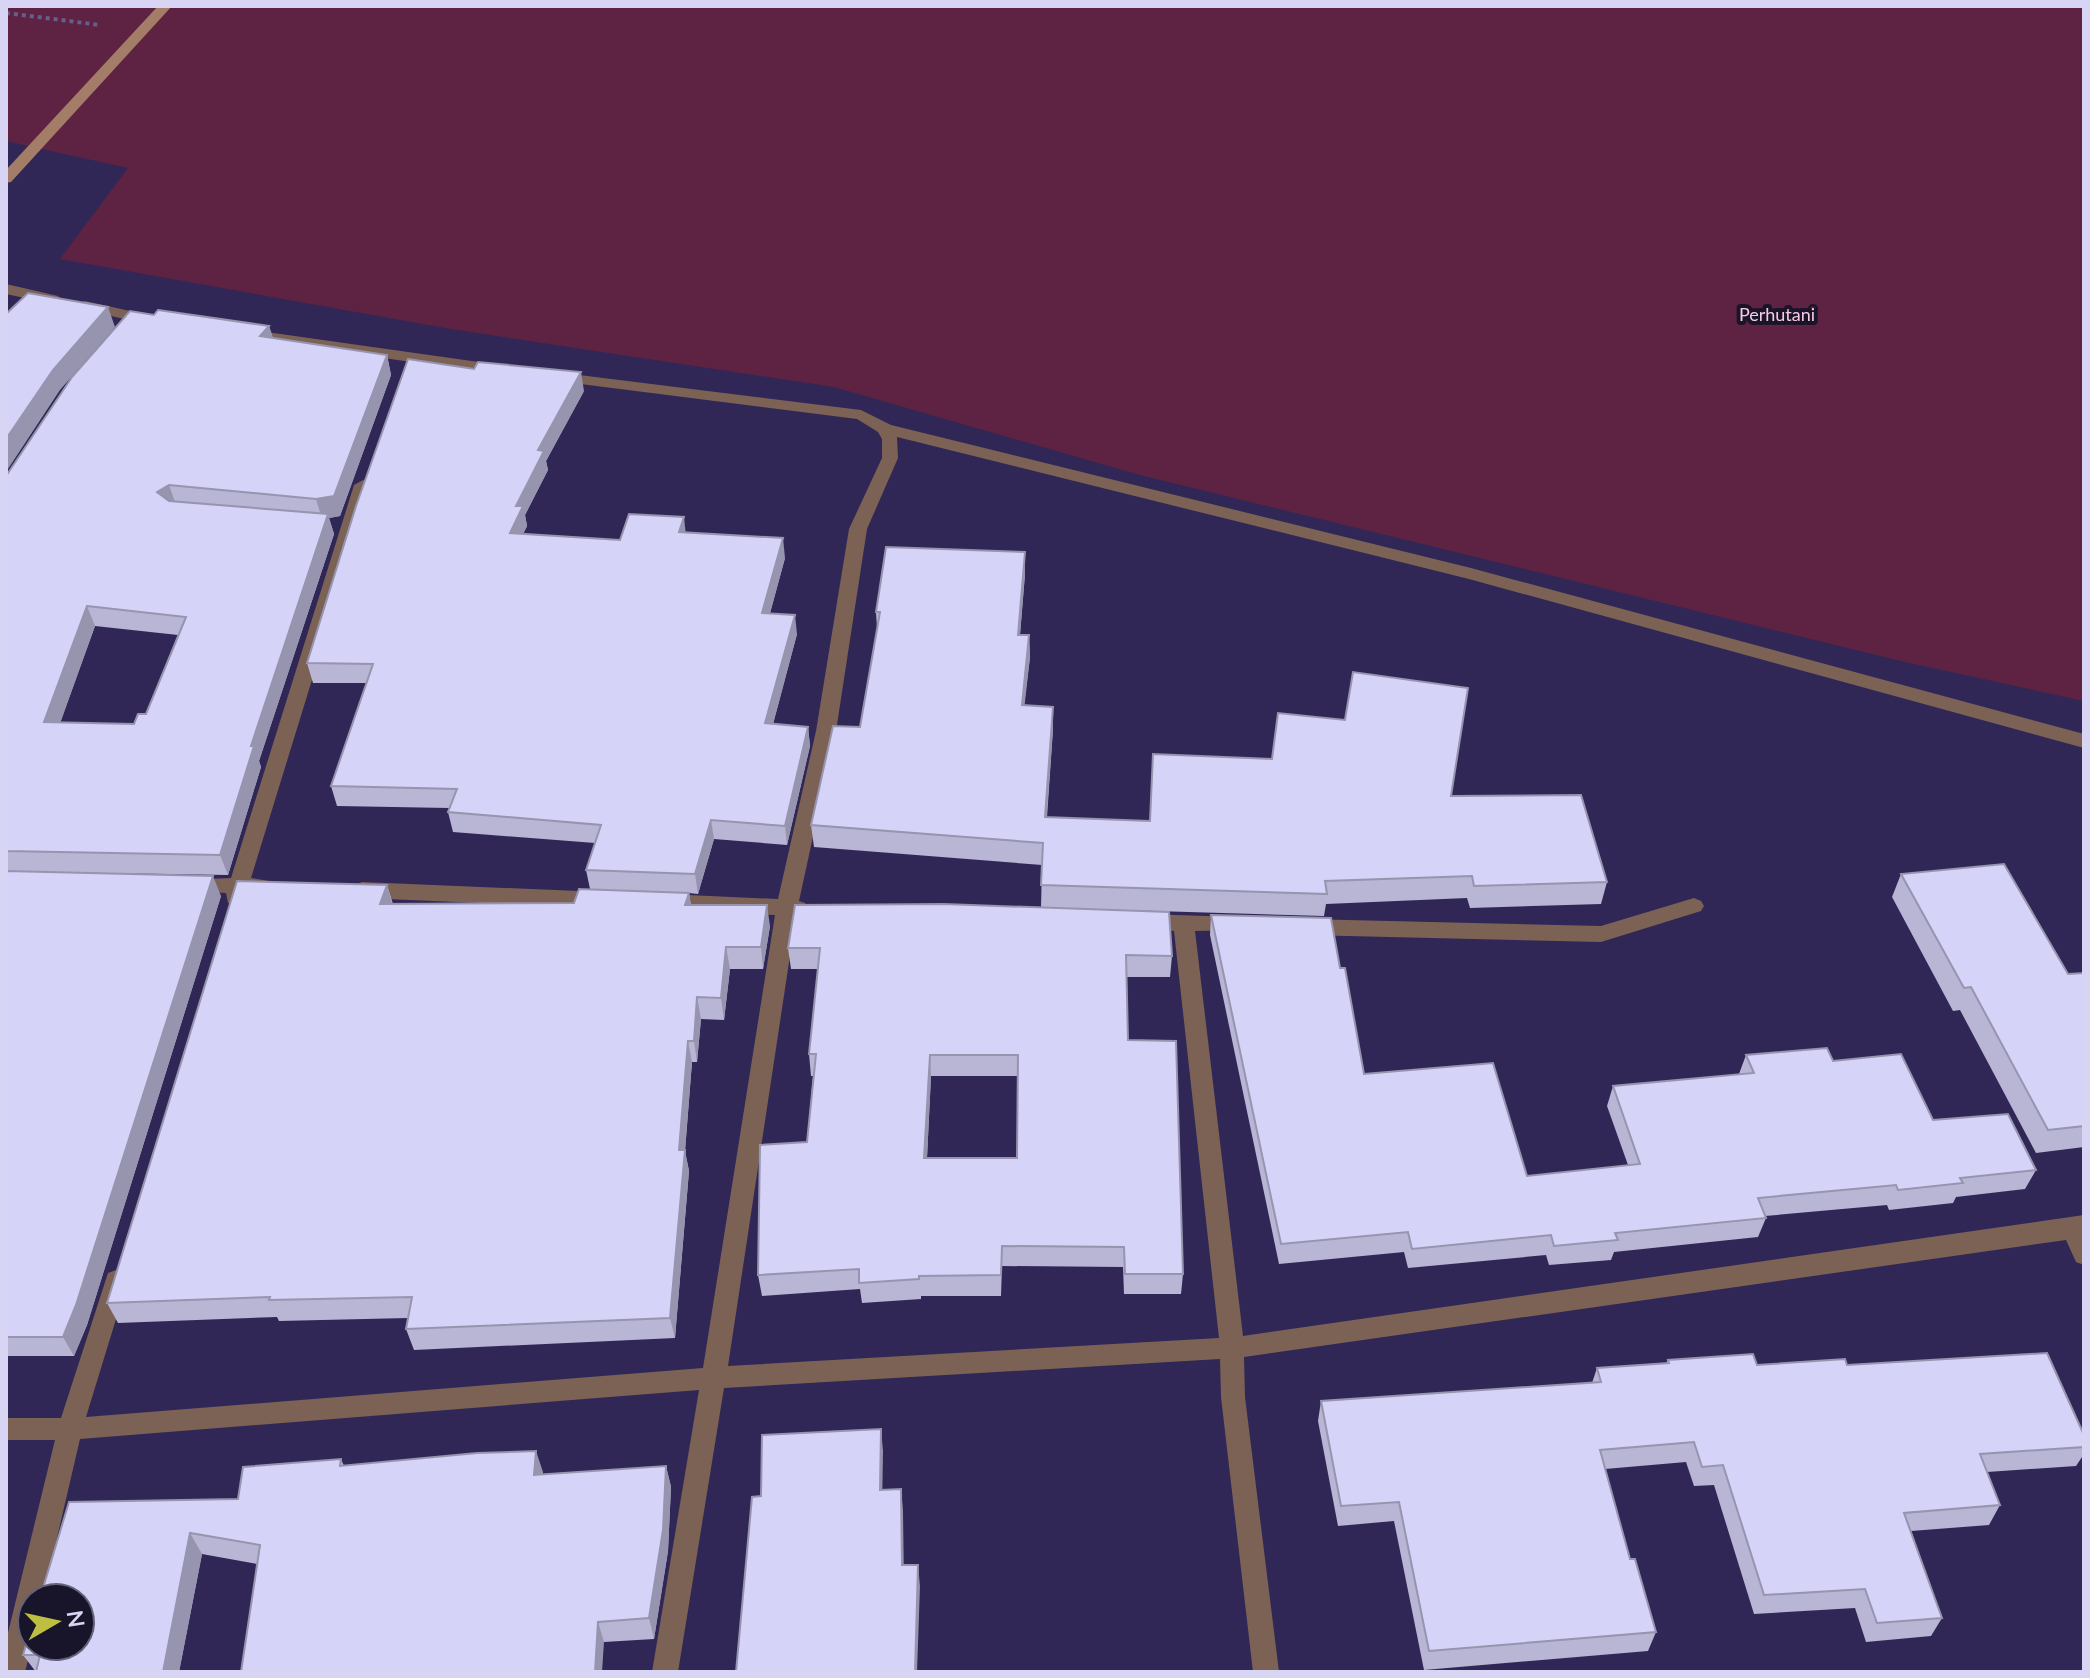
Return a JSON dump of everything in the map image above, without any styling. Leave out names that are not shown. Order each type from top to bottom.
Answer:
[{"type":"main road","points":[[6,179],[165,6]]},
{"type":"street","points":[[6,289],[131,323],[166,322]]},
{"type":"street","points":[[227,331],[406,364],[522,373],[861,415],[885,429],[1471,574],[2084,741]]},
{"type":"street","points":[[665,1672],[674,1632],[698,1462],[714,1378],[787,907],[826,731],[858,529],[890,458],[890,439],[885,429]]},
{"type":"street","points":[[229,916],[342,525],[369,469]]},
{"type":"street","points":[[176,884],[285,887]]},
{"type":"street","points":[[348,890],[819,908]]},
{"type":"street","points":[[1121,921],[1601,934],[1694,906]]},
{"type":"street","points":[[1184,924],[1232,1348],[1233,1397],[1266,1672]]},
{"type":"street","points":[[6,1429],[70,1429],[714,1378],[1232,1348],[2078,1227],[2084,1255]]},
{"type":"street","points":[[12,1672],[70,1429],[121,1263]]},
{"type":"path","points":[[6,13],[141,30]]},
{"type":"green space","name":"Perhutani","points":[[6,6],[2084,6],[2084,701],[1905,662],[1140,475],[834,387],[451,329],[60,259],[128,168],[6,141]]},
{"type":"building","points":[[28,293],[108,307],[53,370],[6,439],[6,314]]},
{"type":"building","points":[[158,310],[269,326],[260,336],[387,355],[334,496],[316,499],[169,485],[157,492],[169,501],[328,514],[251,746],[254,746],[220,855],[6,851],[6,476],[72,377],[130,311],[154,315]],"holes":[[[87,606],[186,617],[146,714],[138,714],[134,724],[44,722]]]},
{"type":"building","points":[[408,359],[474,369],[478,362],[581,372],[538,450],[544,451],[516,506],[523,506],[510,533],[620,540],[629,514],[684,517],[679,532],[783,538],[762,613],[795,615],[765,723],[808,727],[785,826],[711,820],[695,874],[586,870],[601,825],[448,812],[457,789],[331,786],[373,664],[307,663],[356,506]]},
{"type":"building","points":[[886,547],[1025,552],[1018,635],[1029,635],[1022,705],[1053,707],[1045,817],[1150,821],[1153,754],[1272,759],[1278,713],[1345,720],[1353,672],[1468,688],[1451,796],[1581,795],[1607,882],[1474,886],[1472,876],[1325,881],[1327,894],[1041,885],[1043,843],[811,825],[833,726],[860,727],[880,612],[876,612]]},
{"type":"building","points":[[2004,864],[2068,974],[2084,973],[2084,1126],[2048,1130],[1971,987],[1964,988],[1901,874]]},
{"type":"building","points":[[6,871],[213,876],[76,1305],[63,1337],[6,1337]]},
{"type":"building","points":[[237,881],[387,885],[380,904],[574,903],[579,889],[689,893],[685,905],[767,905],[761,947],[726,947],[721,998],[697,997],[694,1041],[688,1041],[679,1150],[685,1150],[670,1318],[406,1329],[412,1297],[269,1300],[270,1297],[107,1303]]},
{"type":"building","points":[[944,904],[1169,912],[1172,956],[1126,955],[1128,1040],[1176,1041],[1183,1274],[1125,1274],[1124,1247],[1002,1246],[1001,1275],[919,1276],[919,1279],[859,1283],[859,1269],[758,1275],[760,1145],[807,1142],[816,1054],[809,1054],[820,948],[788,948],[795,905]],"holes":[[[930,1055],[1018,1055],[1017,1158],[924,1158]]]},
{"type":"building","points":[[1211,915],[1331,918],[1340,968],[1345,968],[1364,1074],[1493,1063],[1527,1176],[1640,1164],[1613,1086],[1754,1073],[1746,1055],[1827,1048],[1833,1061],[1901,1054],[1933,1120],[2008,1114],[2036,1170],[1960,1178],[1963,1183],[1898,1190],[1896,1185],[1758,1198],[1766,1218],[1615,1233],[1618,1240],[1554,1246],[1551,1235],[1412,1249],[1408,1232],[1281,1244]]},
{"type":"building","points":[[2047,1353],[2084,1435],[2084,1447],[1980,1454],[2000,1505],[1904,1513],[1942,1618],[1877,1623],[1865,1589],[1764,1595],[1723,1465],[1702,1467],[1694,1442],[1600,1450],[1630,1559],[1635,1559],[1656,1632],[1429,1651],[1399,1502],[1341,1506],[1321,1401],[1601,1382],[1597,1368],[1753,1354],[1757,1365],[1845,1359],[1847,1365]]},
{"type":"building","points":[[881,1429],[880,1490],[901,1489],[902,1565],[918,1565],[915,1672],[736,1672],[752,1497],[761,1496],[762,1435]]},
{"type":"building","points":[[536,1451],[534,1475],[666,1466],[663,1530],[649,1618],[598,1622],[595,1672],[241,1672],[260,1545],[190,1533],[163,1672],[36,1672],[38,1662],[96,1662],[96,1582],[45,1582],[69,1502],[238,1499],[243,1467],[341,1459],[340,1466],[477,1453]]}]
